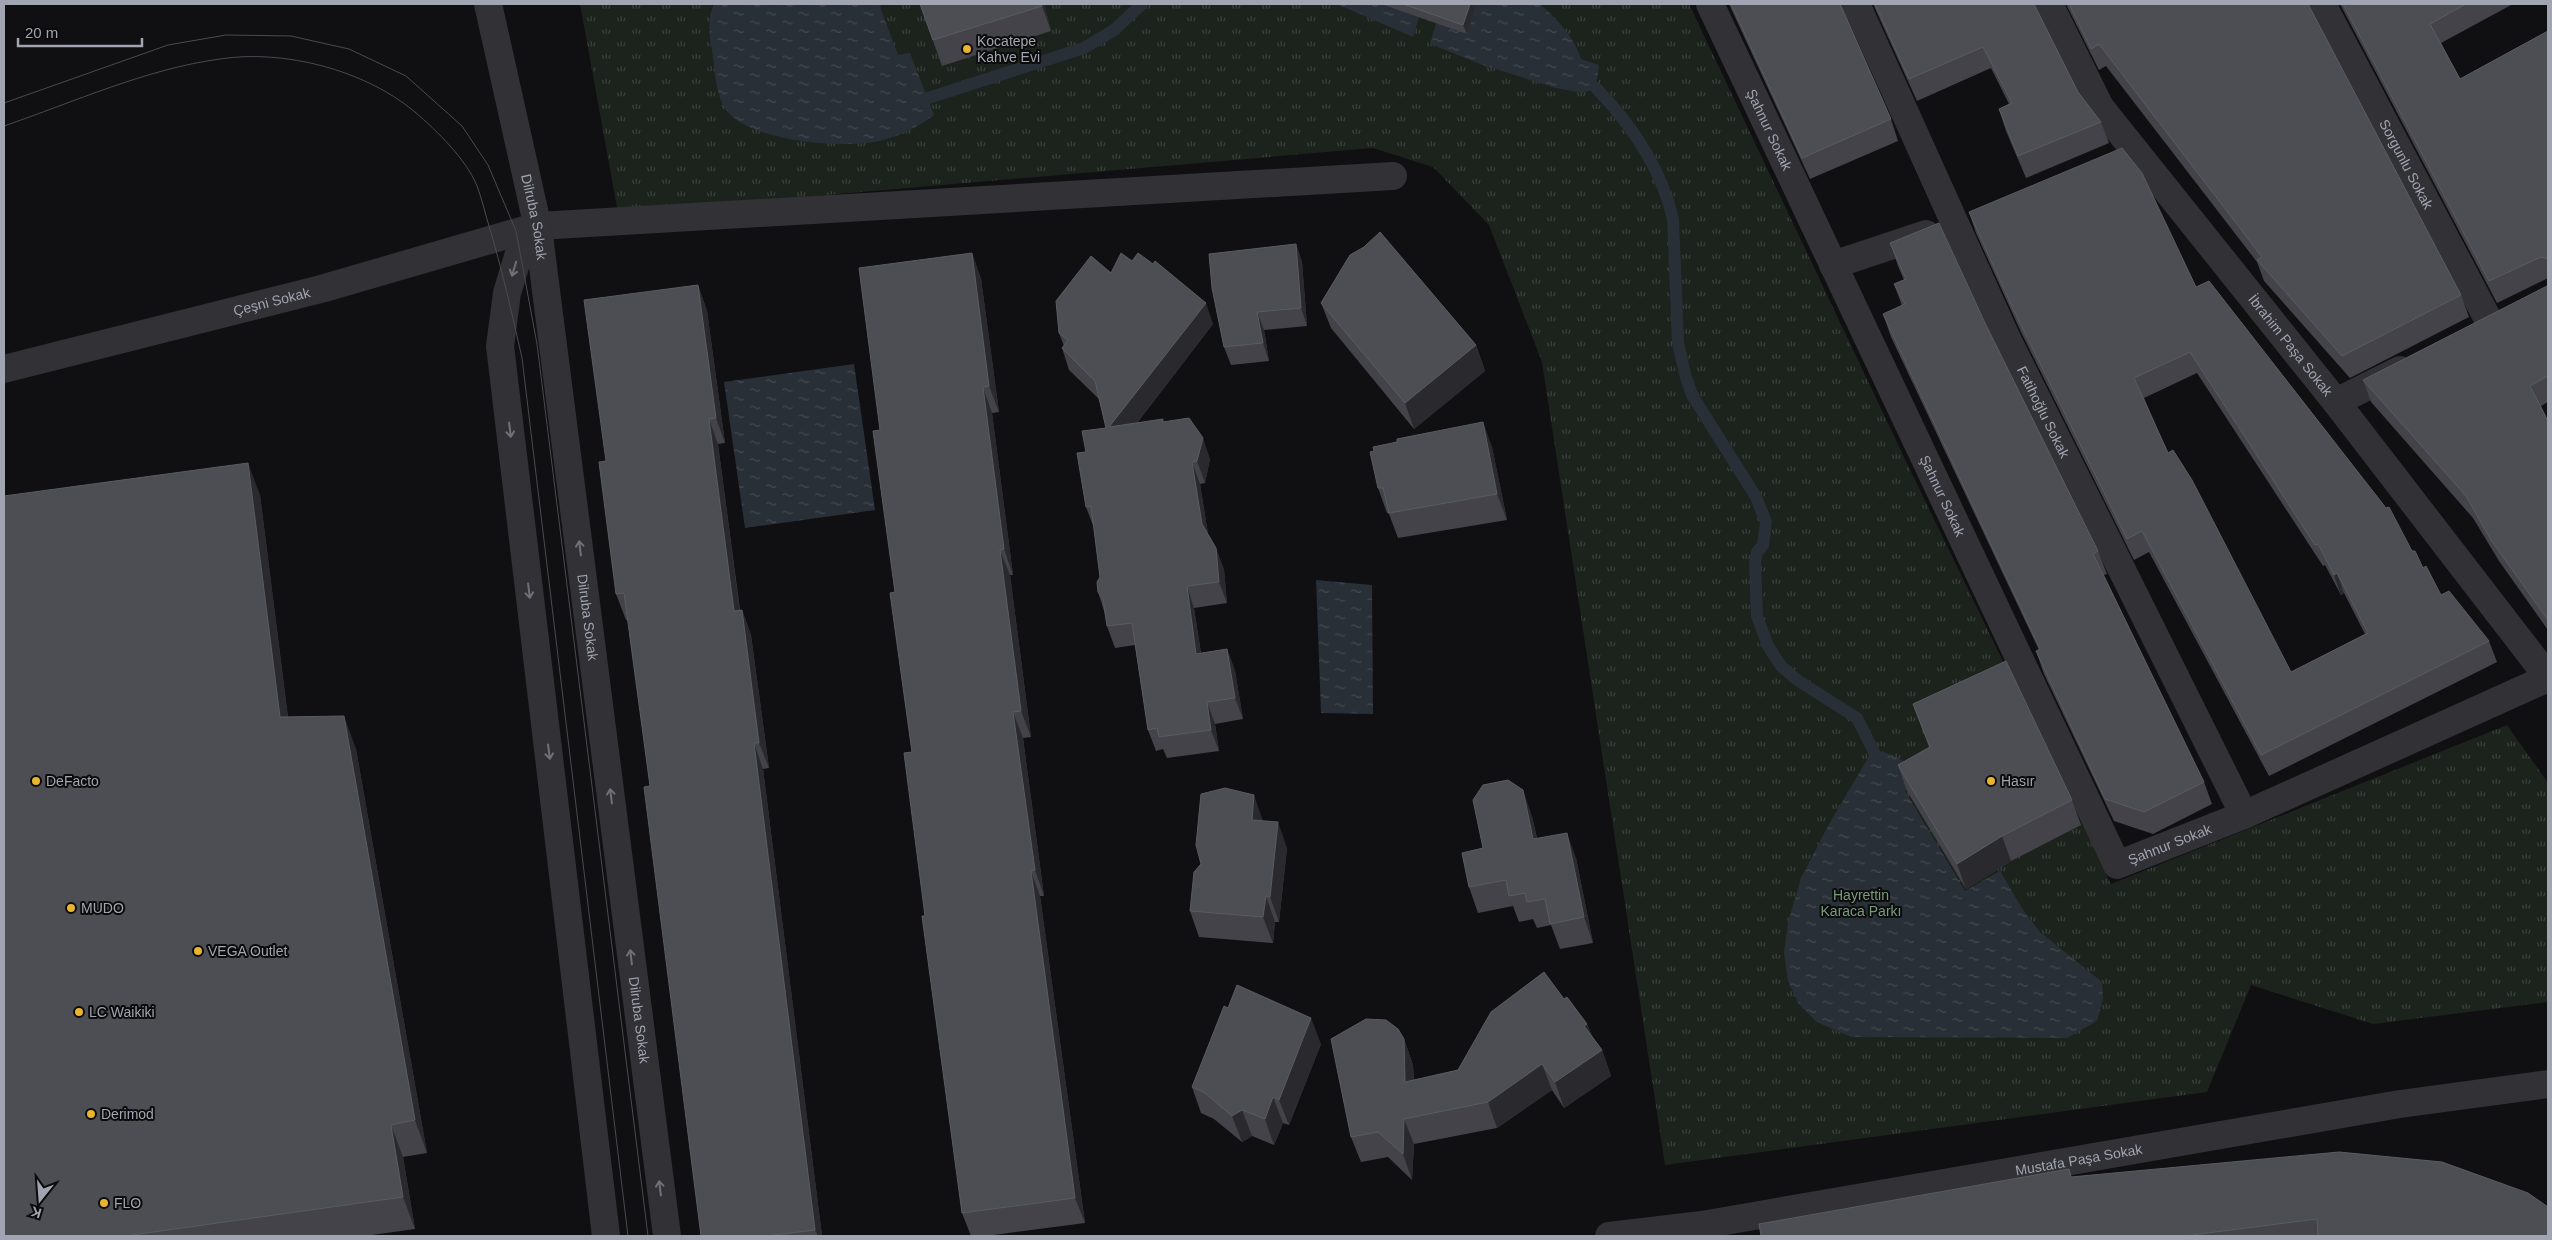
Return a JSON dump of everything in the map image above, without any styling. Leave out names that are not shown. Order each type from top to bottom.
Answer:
[{"type":"street","name":"Dilruba Sokak","points":[[488,4],[538,227],[667,1236]]},
{"type":"street","name":"Şahnur Sokak","points":[[1710,4],[2117,865],[2244,815]]},
{"type":"street","name":"Fatihoğlu Sokak","points":[[1856,4],[2007,338],[2244,815]]},
{"type":"street","name":"İbrahim Paşa Sokak","points":[[2050,4],[2100,107],[2336,402],[2548,677]]},
{"type":"street","name":"Sorgunlu Sokak","points":[[2322,4],[2491,325]]},
{"type":"street","points":[[2106,161],[2133,150]]},
{"type":"street","name":"Çeşni Sokak","points":[[4,369],[321,289],[538,227],[1392,176]]},
{"type":"street","points":[[1833,265],[1956,224],[1982,213]]},
{"type":"street","points":[[538,227],[520,250],[507,293],[500,346],[606,1236]]},
{"type":"street","points":[[2465,338],[2516,312]]},
{"type":"street","points":[[2336,402],[2422,359]]},
{"type":"street","points":[[2244,815],[2548,677]]},
{"type":"street","name":"Mustafa Paşa Sokak","points":[[1609,1236],[1703,1230],[2390,1106],[2548,1084]]},
{"type":"green space","name":"Hayrettin Karaca Parkı","points":[[580,4],[1689,4],[1912,474],[2111,884],[2507,725],[2548,783],[2548,1002],[2373,1024],[2251,985],[2207,1092],[1665,1165],[1542,362],[1489,225],[1433,167],[1373,148],[618,213]]},
{"type":"water","points":[[714,4],[879,4],[898,55],[910,53],[934,115],[910,130],[890,138],[867,143],[847,144],[801,141],[756,130],[739,122],[727,111],[720,99],[709,30]]},
{"type":"water","points":[[1337,4],[1381,4],[1419,17],[1413,37]]},
{"type":"water","points":[[1477,4],[1540,4],[1559,22],[1574,43],[1581,59],[1599,65],[1596,88],[1583,93],[1556,88],[1483,65],[1430,44],[1436,23]]},
{"type":"water","points":[[854,364],[875,510],[745,528],[724,382]]},
{"type":"water","points":[[1316,580],[1372,585],[1373,714],[1321,713]]},
{"type":"water","points":[[1882,751],[1906,762],[1927,778],[1905,791],[1965,891],[2000,871],[2023,910],[2040,932],[2102,982],[2103,998],[2097,1021],[2067,1038],[1851,1037],[1817,1022],[1798,1003],[1788,981],[1784,953],[1788,922],[1801,878],[1828,826],[1868,758]]},
{"type":"building","points":[[920,4],[1042,4],[1042,6],[933,40]]},
{"type":"building","points":[[1403,4],[1470,4],[1463,25]]},
{"type":"building","points":[[1731,4],[1840,4],[1891,119],[1802,158]]},
{"type":"building","points":[[1875,4],[2034,4],[2078,92],[2101,122],[2018,156],[1999,109],[2012,103],[1983,47],[1909,79]]},
{"type":"building","points":[[2069,4],[2308,4],[2461,295],[2342,356],[2257,260],[2262,257],[2099,44],[2091,49]]},
{"type":"building","points":[[2343,4],[2466,4],[2430,24],[2460,79],[2548,31],[2548,259],[2541,257],[2489,281]]},
{"type":"building","points":[[2122,148],[2142,173],[2196,287],[2209,281],[2386,508],[2389,507],[2412,551],[2415,551],[2423,568],[2426,566],[2441,595],[2449,591],[2489,641],[2261,755],[2142,531],[2127,539],[2014,311],[1969,212]],"holes":[[[2190,352],[2315,545],[2318,544],[2334,575],[2337,573],[2368,633],[2291,672],[2192,480],[2173,450],[2168,453],[2134,378]]]},
{"type":"building","points":[[1939,223],[1985,323],[2098,551],[2093,554],[2204,782],[2144,812],[2105,799],[2036,651],[2040,649],[1883,314],[1905,304],[1894,284],[1906,279],[1890,243]]},
{"type":"building","points":[[1380,232],[1476,345],[1405,403],[1321,303],[1350,255],[1364,247]]},
{"type":"building","points":[[1296,244],[1301,308],[1257,312],[1263,343],[1224,347],[1212,288],[1209,254]]},
{"type":"building","points":[[972,253],[989,386],[983,387],[1004,549],[1000,550],[1021,711],[1013,712],[1035,870],[1031,871],[1075,1198],[962,1213],[922,916],[925,916],[904,753],[912,752],[890,593],[895,592],[873,431],[880,430],[859,268]]},
{"type":"building","points":[[1121,253],[1132,261],[1138,253],[1153,264],[1155,261],[1206,303],[1109,427],[1163,419],[1163,422],[1189,418],[1203,438],[1197,461],[1192,462],[1202,524],[1216,548],[1219,582],[1187,586],[1196,654],[1227,649],[1235,698],[1207,702],[1211,730],[1159,737],[1157,728],[1148,730],[1132,623],[1107,626],[1103,599],[1098,592],[1097,582],[1100,577],[1091,506],[1086,507],[1077,453],[1086,452],[1082,431],[1106,428],[1095,381],[1062,348],[1068,340],[1059,333],[1056,301],[1091,256],[1111,273]]},
{"type":"building","points":[[698,285],[716,418],[709,419],[734,611],[742,610],[759,743],[754,743],[815,1230],[767,1236],[701,1236],[644,787],[650,786],[624,593],[616,594],[599,462],[606,461],[584,300]]},
{"type":"building","points":[[2547,286],[2548,376],[2530,386],[2548,421],[2548,620],[2491,540],[2466,496],[2363,380]]},
{"type":"building","points":[[1483,422],[1497,494],[1389,513],[1383,488],[1378,488],[1370,452],[1374,451],[1373,447],[1397,442],[1397,439]]},
{"type":"building","name":"VEGA Outlet","points":[[248,463],[280,717],[344,716],[415,1120],[391,1125],[403,1197],[125,1236],[4,1236],[4,496]]},
{"type":"building","name":"Hasır","points":[[2006,661],[2072,800],[2002,836],[1957,864],[1898,765],[1930,747],[1913,704]]},
{"type":"building","points":[[1508,780],[1523,790],[1533,839],[1567,833],[1584,917],[1550,924],[1545,899],[1527,902],[1525,893],[1509,896],[1506,880],[1469,887],[1462,853],[1483,848],[1473,800],[1483,785]]},
{"type":"building","points":[[1225,788],[1254,795],[1252,820],[1278,822],[1270,897],[1266,896],[1263,917],[1190,911],[1194,872],[1201,864],[1196,845],[1201,794]]},
{"type":"building","points":[[1544,972],[1564,999],[1567,997],[1587,1024],[1584,1026],[1602,1050],[1555,1082],[1542,1064],[1488,1102],[1404,1119],[1403,1154],[1378,1132],[1351,1137],[1331,1039],[1366,1019],[1386,1020],[1398,1029],[1404,1039],[1405,1082],[1458,1070],[1491,1012]]},
{"type":"building","points":[[1237,985],[1311,1018],[1279,1100],[1273,1097],[1265,1119],[1242,1110],[1232,1116],[1205,1093],[1192,1087],[1224,1006],[1228,1008]]},
{"type":"building","points":[[2339,1152],[2442,1162],[2528,1193],[2548,1207],[2548,1236],[2318,1236],[2317,1219],[2184,1236],[1761,1236],[1759,1224],[2069,1169],[2071,1177]]},
{"type":"waterway","points":[[928,98],[1084,48],[1114,30],[1142,4]]},
{"type":"waterway","points":[[1596,88],[1622,117],[1644,148],[1668,200],[1673,219],[1678,343],[1685,374],[1692,395],[1756,497],[1766,522],[1763,545],[1757,552],[1755,561],[1757,616],[1768,646],[1781,666],[1797,680],[1857,718],[1875,754]]},
{"type":"tram line","points":[[4,103],[168,45],[226,35],[291,36],[349,49],[406,76],[462,126],[488,165],[516,231],[537,344],[648,1236]]},
{"type":"tram line","points":[[4,126],[110,87],[165,70],[220,59],[270,57],[297,60],[323,66],[348,74],[395,97],[415,112],[441,137],[466,166],[472,176],[477,186],[498,259],[522,358],[628,1236]]},
{"type":"place","name":"Kocatepe Kahve Evi","points":[[967,49]]},
{"type":"place","name":"DeFacto","points":[[36,781]]},
{"type":"place","name":"Hasır","points":[[1991,781]]},
{"type":"place","name":"MUDO","points":[[71,908]]},
{"type":"place","name":"VEGA Outlet","points":[[198,951]]},
{"type":"place","name":"LC Waikiki","points":[[79,1012]]},
{"type":"place","name":"Derimod","points":[[91,1114]]},
{"type":"place","name":"FLO","points":[[104,1203]]}]
